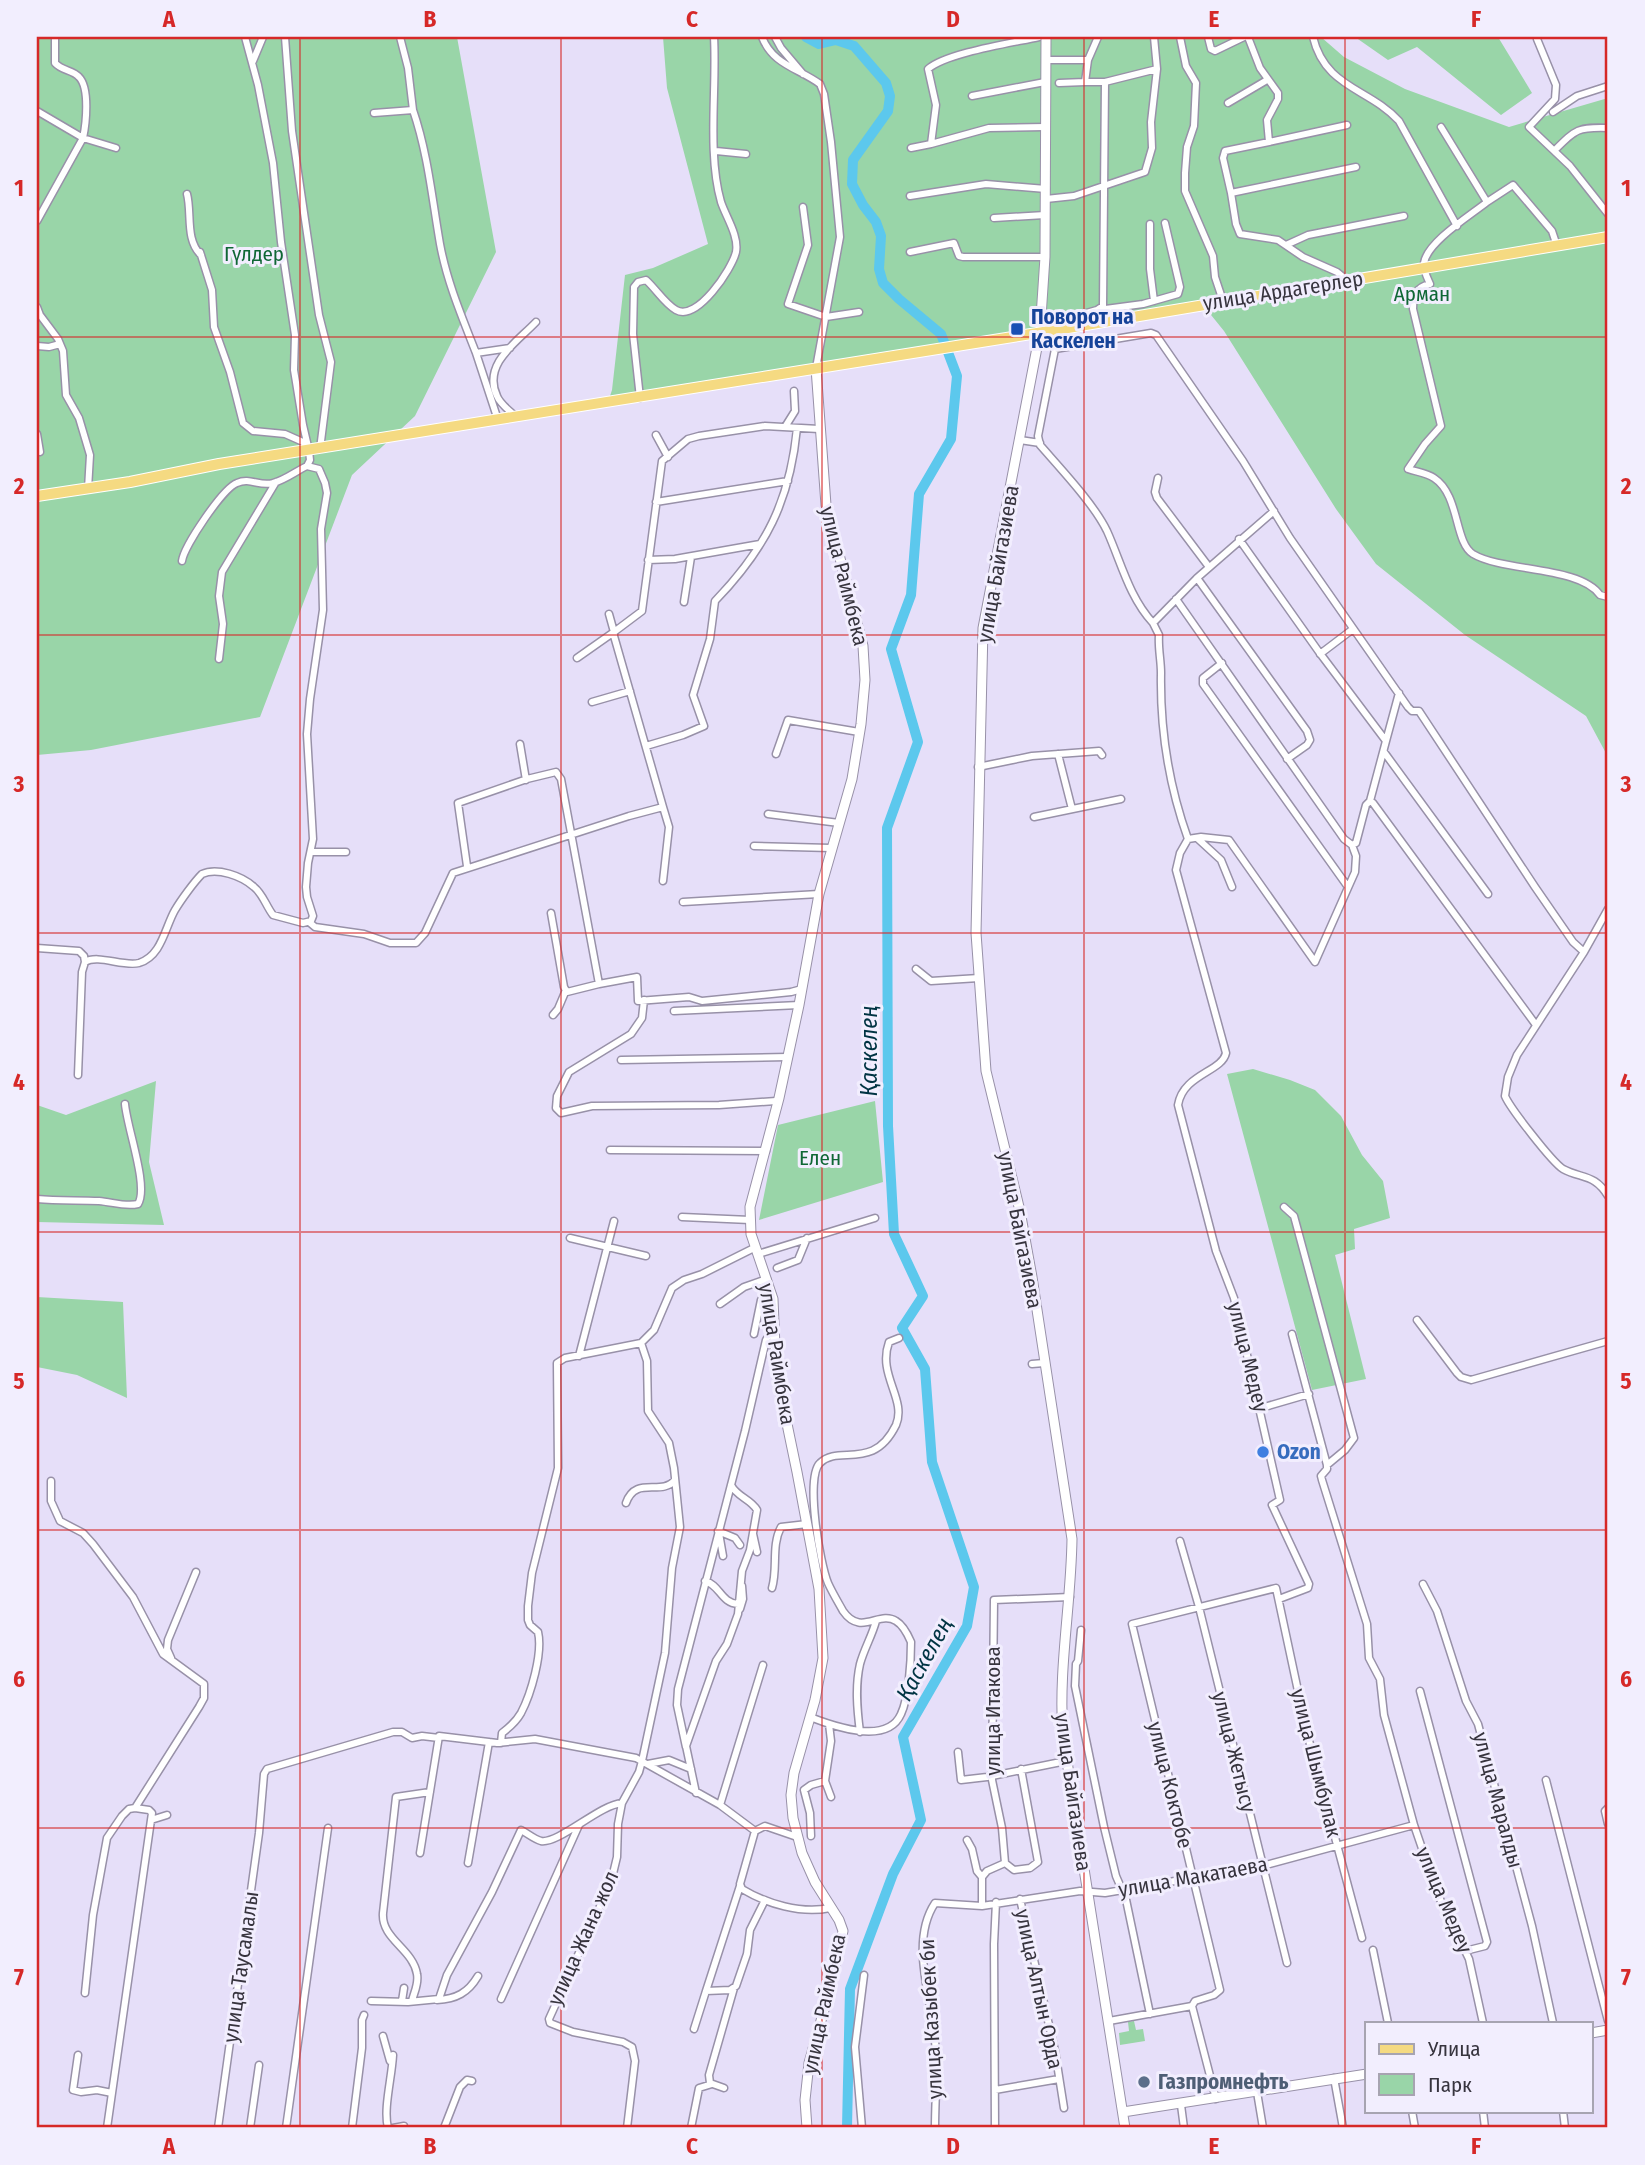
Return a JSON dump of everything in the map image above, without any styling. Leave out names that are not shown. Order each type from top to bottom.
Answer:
[{"type":"main road","name":"улица Ардагерлер","points":[[37,496],[1608,237]]},
{"type":"street","points":[[37,221],[83,138],[86,105],[83,84],[79,77],[55,63],[55,37]]},
{"type":"street","points":[[245,37],[273,163],[295,335],[294,370],[303,425],[314,450]]},
{"type":"street","points":[[253,64],[262,37]]},
{"type":"street","points":[[182,561],[183,554],[226,490],[233,484],[249,479],[265,484],[276,482],[307,466],[314,450],[331,362],[319,315],[292,131],[285,37]]},
{"type":"street","points":[[400,37],[408,68],[413,110],[422,135],[441,246],[456,305],[498,420]]},
{"type":"street","points":[[640,398],[633,334],[635,287],[638,282],[646,280],[675,310],[683,313],[695,309],[705,302],[733,261],[736,249],[721,199],[716,151],[713,37]]},
{"type":"street","points":[[762,37],[784,65],[820,84],[824,94],[839,222],[839,248],[816,368]]},
{"type":"street","points":[[775,37],[803,74]]},
{"type":"street","points":[[931,144],[936,105],[928,69],[930,66],[946,59],[1039,37]]},
{"type":"street","name":"улица Байгазиева","points":[[1046,37],[1045,257],[1040,332],[983,628],[976,933],[986,1071],[1020,1211],[1044,1363],[1044,1385],[1072,1539],[1072,1572],[1060,1704],[1066,1761],[1125,2128]]},
{"type":"street","points":[[1085,82],[1088,60],[1098,37]]},
{"type":"street","points":[[1144,172],[1152,148],[1157,69],[1154,37]]},
{"type":"street","points":[[1180,37],[1186,65],[1196,83],[1194,126],[1187,147],[1185,191],[1213,256],[1215,277],[1223,301]]},
{"type":"street","points":[[1208,37],[1211,49],[1215,51],[1246,37],[1260,68],[1278,93],[1278,99],[1267,120],[1269,142]]},
{"type":"street","points":[[1313,37],[1318,55],[1331,71],[1358,93],[1385,108],[1399,121],[1457,226]]},
{"type":"street","points":[[1537,39],[1556,85],[1555,99],[1529,127],[1555,150],[1608,214]]},
{"type":"street","points":[[1046,60],[1088,60]]},
{"type":"street","points":[[1059,83],[1105,82],[1157,69]]},
{"type":"street","points":[[1228,103],[1267,80]]},
{"type":"street","points":[[972,96],[1045,82]]},
{"type":"street","points":[[1056,330],[1062,320],[1103,306],[1105,82]]},
{"type":"street","points":[[1553,112],[1577,96],[1608,86]]},
{"type":"street","points":[[374,113],[413,110]]},
{"type":"street","points":[[37,111],[83,138],[116,148]]},
{"type":"street","points":[[1347,125],[1225,150],[1223,158],[1240,234],[1271,237],[1322,267],[1337,272],[1348,281]]},
{"type":"street","points":[[911,148],[989,128],[1045,127]]},
{"type":"street","points":[[1441,127],[1487,202]]},
{"type":"street","points":[[1555,150],[1577,130],[1608,128]]},
{"type":"street","points":[[716,151],[746,154]]},
{"type":"street","points":[[910,195],[986,184],[1074,196],[1153,167]]},
{"type":"street","points":[[1231,193],[1356,167]]},
{"type":"street","points":[[1557,246],[1552,231],[1513,185],[1487,202],[1429,251],[1424,268],[1430,284],[1423,286],[1415,294],[1413,309],[1441,426],[1409,469],[1436,479],[1444,487],[1457,515],[1466,548],[1472,553],[1490,562],[1544,570],[1575,580],[1608,597]]},
{"type":"street","points":[[187,194],[192,241],[195,250],[201,254],[212,290],[214,327],[230,372],[243,423],[253,431],[285,434],[314,450]]},
{"type":"street","points":[[721,199],[727,208]]},
{"type":"street","points":[[803,206],[808,245],[788,304],[826,317],[859,312]]},
{"type":"street","points":[[994,218],[1045,215]]},
{"type":"street","points":[[1286,245],[1308,235],[1404,216]]},
{"type":"street","points":[[1150,223],[1150,269],[1154,301]]},
{"type":"street","points":[[1097,310],[1106,311],[1178,294],[1180,287],[1165,223]]},
{"type":"street","points":[[910,252],[954,243],[959,256],[963,257],[1045,257]]},
{"type":"street","points":[[37,307],[58,339],[66,365],[66,395],[79,418],[90,456],[88,489]]},
{"type":"street","points":[[516,417],[497,398],[494,388],[497,365],[502,354],[536,322]]},
{"type":"street","points":[[1232,887],[1221,860],[1209,846],[1192,838],[1178,811],[1166,760],[1159,635],[1144,614],[1128,583],[1107,530],[1040,443],[1038,436],[1055,349],[1153,333],[1215,421],[1353,629],[1408,707],[1412,711],[1419,711],[1535,887],[1573,942],[1584,952]]},
{"type":"street","points":[[37,346],[60,344]]},
{"type":"street","points":[[475,353],[510,348]]},
{"type":"street","name":"улица Раймбека","points":[[807,2128],[804,2100],[809,2063],[843,1931],[815,1882],[797,1837],[791,1795],[823,1658],[819,1589],[776,1371],[772,1294],[751,1234],[750,1207],[788,1057],[819,894],[852,779],[865,680],[863,646],[826,505],[818,429],[816,368]]},
{"type":"street","points":[[785,427],[795,411],[794,391]]},
{"type":"street","points":[[577,658],[642,611],[662,461],[688,439],[751,428],[818,429]]},
{"type":"street","points":[[646,746],[704,726],[693,695],[710,639],[713,607],[760,544],[780,509],[794,458],[797,428]]},
{"type":"street","points":[[37,434],[40,452]]},
{"type":"street","points":[[656,435],[667,457]]},
{"type":"street","points":[[1020,440],[1040,443]]},
{"type":"street","points":[[307,466],[319,469],[326,483],[327,493],[321,530],[322,627],[307,734],[313,839],[307,863],[307,897],[313,916],[309,922]]},
{"type":"street","points":[[1158,478],[1155,492],[1157,498],[1209,567]]},
{"type":"street","points":[[656,502],[788,481]]},
{"type":"street","points":[[219,659],[223,624],[219,596],[222,572],[276,482]]},
{"type":"street","points":[[1153,623],[1209,567],[1274,511]]},
{"type":"street","points":[[1239,540],[1386,741]]},
{"type":"street","points":[[648,560],[664,561],[760,544]]},
{"type":"street","points":[[684,602],[691,557]]},
{"type":"street","points":[[1198,578],[1307,731],[1310,740],[1307,745],[1287,759]]},
{"type":"street","points":[[1176,599],[1344,839],[1352,845],[1357,865],[1315,962],[1229,841],[1192,838]]},
{"type":"street","points":[[609,614],[669,827],[663,881]]},
{"type":"street","points":[[1320,654],[1353,629]]},
{"type":"street","points":[[1222,663],[1203,678],[1203,684],[1348,887]]},
{"type":"street","points":[[592,702],[630,691]]},
{"type":"street","points":[[1352,845],[1359,834],[1366,805],[1370,801],[1399,694]]},
{"type":"street","points":[[776,754],[788,720],[859,733]]},
{"type":"street","points":[[520,744],[526,780]]},
{"type":"street","points":[[978,767],[1031,756],[1099,751],[1102,755]]},
{"type":"street","points":[[1384,752],[1488,894]]},
{"type":"street","points":[[1058,754],[1072,809]]},
{"type":"street","points":[[467,866],[458,803],[556,772],[561,779],[599,984]]},
{"type":"street","points":[[1034,817],[1121,799]]},
{"type":"street","points":[[1370,801],[1378,807],[1536,1025]]},
{"type":"street","points":[[85,961],[92,958],[131,963],[147,958],[162,942],[177,907],[198,877],[206,872],[233,876],[254,886],[273,915],[309,922],[315,927],[364,934],[390,943],[416,943],[425,933],[453,873],[467,866],[663,807]]},
{"type":"street","points":[[768,814],[839,823]]},
{"type":"street","name":"улица Медеу","points":[[1192,838],[1180,853],[1176,870],[1227,1056],[1192,1081],[1185,1090],[1179,1100],[1181,1119],[1193,1155],[1216,1251],[1234,1298],[1261,1408],[1280,1500],[1272,1505],[1309,1584],[1308,1588],[1279,1599]]},
{"type":"street","points":[[754,846],[831,848]]},
{"type":"street","points":[[311,852],[346,852]]},
{"type":"street","points":[[683,902],[819,894]]},
{"type":"street","points":[[1608,909],[1581,960],[1512,1065],[1505,1091],[1507,1101],[1560,1167],[1594,1180],[1608,1196]]},
{"type":"street","points":[[551,913],[566,990],[553,1015]]},
{"type":"street","points":[[37,948],[79,951],[84,956],[78,1075]]},
{"type":"street","points":[[916,969],[931,981],[979,978]]},
{"type":"street","points":[[566,990],[567,992],[638,977],[638,1001],[689,997],[702,1001],[717,1000],[802,989]]},
{"type":"street","points":[[643,1000],[642,1018],[631,1034],[569,1072],[557,1096],[556,1108],[561,1113],[567,1114],[592,1106],[719,1105],[776,1101]]},
{"type":"street","points":[[705,1010],[717,1000]]},
{"type":"street","points":[[674,1011],[799,1005]]},
{"type":"street","points":[[621,1060],[788,1057]]},
{"type":"street","points":[[37,1199],[138,1204],[143,1192],[126,1121],[125,1104]]},
{"type":"street","points":[[610,1150],[766,1151]]},
{"type":"street","points":[[1284,1208],[1294,1216],[1354,1438],[1345,1450],[1327,1465]]},
{"type":"street","points":[[682,1217],[750,1220]]},
{"type":"street","points":[[501,1743],[500,1735],[512,1726],[525,1704],[538,1656],[538,1632],[527,1619],[532,1573],[558,1468],[557,1363],[565,1358],[641,1343],[654,1329],[672,1288],[684,1280],[757,1250],[874,1218]]},
{"type":"street","points":[[579,1356],[614,1221]]},
{"type":"street","points":[[570,1238],[646,1256]]},
{"type":"street","points":[[777,1268],[798,1260],[807,1238]]},
{"type":"street","points":[[720,1304],[744,1287],[767,1279]]},
{"type":"street","points":[[754,1335],[761,1300],[764,1295],[772,1294]]},
{"type":"street","points":[[1417,1320],[1457,1373],[1471,1380],[1608,1341]]},
{"type":"street","points":[[696,1793],[677,1705],[678,1689],[766,1340],[774,1327]]},
{"type":"street","name":"улица Медеу","points":[[1292,1334],[1327,1465],[1321,1476],[1367,1624],[1369,1658],[1380,1679],[1384,1714],[1414,1825],[1438,1895],[1465,1951],[1475,1982],[1483,2022]]},
{"type":"street","points":[[810,1717],[860,1732],[874,1731],[897,1720],[901,1715],[911,1643],[897,1621],[890,1619],[862,1623],[849,1618],[828,1584],[818,1530],[814,1477],[818,1464],[829,1458],[860,1456],[873,1451],[895,1427],[898,1404],[888,1378],[887,1347],[889,1342],[899,1338]]},
{"type":"street","points":[[437,2000],[447,1975],[492,1892],[521,1830],[544,1841],[551,1840],[609,1807],[622,1803],[645,1762],[668,1632],[672,1568],[680,1527],[676,1478],[668,1443],[648,1411],[647,1361],[641,1343]]},
{"type":"street","points":[[1032,1364],[1044,1363]]},
{"type":"street","points":[[1261,1408],[1309,1394]]},
{"type":"street","points":[[626,1503],[631,1493],[637,1490],[668,1486],[676,1478]]},
{"type":"street","points":[[51,1481],[51,1501],[60,1521],[83,1533],[93,1544],[132,1597],[163,1654],[204,1684],[204,1698],[135,1808]]},
{"type":"street","points":[[731,1485],[734,1492],[756,1507],[741,1580],[738,1614]]},
{"type":"street","points":[[772,1588],[775,1577],[775,1551],[781,1527],[807,1524]]},
{"type":"street","points":[[718,1531],[734,1538],[740,1545]]},
{"type":"street","points":[[718,1531],[723,1556]]},
{"type":"street","points":[[752,1532],[757,1552]]},
{"type":"street","name":"улица Жетысу","points":[[1180,1541],[1199,1607],[1287,1963]]},
{"type":"street","points":[[173,1661],[167,1649],[168,1640],[196,1572]]},
{"type":"street","points":[[686,1747],[716,1661],[727,1644],[743,1599],[741,1580]]},
{"type":"street","points":[[705,1581],[716,1586],[725,1600],[738,1604]]},
{"type":"street","name":"улица Маралды","points":[[1423,1584],[1437,1611],[1466,1701],[1480,1734],[1532,1926],[1553,2022]]},
{"type":"street","name":"улица Шымбулак","points":[[1199,1607],[1276,1588],[1305,1726],[1362,1938]]},
{"type":"street","name":"улица Итакова","points":[[1005,1863],[1002,1828],[992,1776],[994,1600],[1070,1597]]},
{"type":"street","name":"улица Коктобе","points":[[1192,2006],[1195,2001],[1218,1993],[1219,1986],[1132,1624],[1199,1607]]},
{"type":"street","points":[[860,1732],[858,1675],[876,1621]]},
{"type":"street","points":[[1081,1630],[1075,1686],[1104,1827],[1116,1876],[1123,1890],[1150,2014]]},
{"type":"street","points":[[720,1805],[763,1665]]},
{"type":"street","points":[[1420,1691],[1488,1942],[1485,1946],[1465,1951]]},
{"type":"street","points":[[829,1724],[831,1741],[825,1781],[831,1797]]},
{"type":"street","name":"улица Таусамалы","points":[[218,2128],[264,1774],[269,1768],[393,1732],[402,1732],[406,1737],[412,1738],[439,1738]]},
{"type":"street","points":[[420,1853],[439,1736],[501,1743],[535,1739],[636,1758],[720,1805],[755,1831]]},
{"type":"street","points":[[467,1863],[489,1742]]},
{"type":"street","points":[[958,1752],[961,1780],[1066,1761]]},
{"type":"street","points":[[645,1762],[669,1760],[691,1769]]},
{"type":"street","points":[[982,1877],[987,1871],[1005,1863],[1014,1870],[1035,1866],[1038,1862],[1021,1769]]},
{"type":"street","points":[[1546,1780],[1608,2021]]},
{"type":"street","points":[[811,1836],[810,1812],[804,1790],[825,1781]]},
{"type":"street","points":[[412,2001],[417,1985],[416,1970],[382,1923],[396,1797],[430,1792]]},
{"type":"street","name":"улица Жана жол","points":[[622,1803],[617,1857],[611,1882],[549,2018],[550,2023],[573,2032],[623,2042],[632,2047],[635,2061],[627,2128]]},
{"type":"street","points":[[1608,1808],[1605,1811],[1608,1824]]},
{"type":"street","points":[[85,1993],[93,1915],[107,1838],[129,1809],[152,1811],[107,2128]]},
{"type":"street","points":[[151,1820],[167,1815]]},
{"type":"street","points":[[501,1999],[579,1824]]},
{"type":"street","name":"улица Макатаева","points":[[931,1910],[935,1903],[982,1906],[1080,1891],[1105,1893],[1262,1866],[1414,1825]]},
{"type":"street","points":[[694,2029],[755,1831],[765,1826],[797,1837]]},
{"type":"street","points":[[286,2128],[328,1828]]},
{"type":"street","points":[[968,1840],[975,1867],[982,1877],[982,1906]]},
{"type":"street","points":[[740,1884],[742,1889],[765,1900],[814,1910],[830,1908]]},
{"type":"street","name":"улица Алтын Орда","points":[[1020,1899],[1055,2051],[1064,2108]]},
{"type":"street","points":[[712,2084],[709,2076],[734,1988],[747,1954],[750,1930],[765,1900]]},
{"type":"street","points":[[995,2128],[996,1902]]},
{"type":"street","name":"улица Казыбек би","points":[[931,1910],[925,1934],[923,1960],[926,1994],[936,2044],[935,2128]]},
{"type":"street","points":[[1373,1950],[1388,2022]]},
{"type":"street","points":[[862,2128],[855,2047],[864,1975]]},
{"type":"street","points":[[371,2001],[449,1999],[470,1990],[478,1976]]},
{"type":"street","points":[[402,2001],[404,1988]]},
{"type":"street","points":[[706,1991],[734,1988]]},
{"type":"street","points":[[1109,2021],[1192,2006],[1216,2099]]},
{"type":"street","points":[[352,2128],[364,2015]]},
{"type":"street","points":[[383,2036],[393,2066]]},
{"type":"street","points":[[78,2055],[73,2090],[112,2093]]},
{"type":"street","points":[[393,2055],[385,2115],[390,2128],[404,2126]]},
{"type":"street","points":[[250,2128],[258,2065]]},
{"type":"street","points":[[1123,2112],[1365,2074]]},
{"type":"street","points":[[1334,2078],[1343,2128]]},
{"type":"street","name":"улица Алтын Орда","points":[[995,2090],[1059,2079]]},
{"type":"street","points":[[444,2128],[460,2087],[464,2082],[472,2081]]},
{"type":"street","points":[[691,2128],[699,2088],[712,2084],[724,2088]]},
{"type":"street","points":[[1257,2092],[1264,2128]]},
{"type":"street","points":[[1181,2105],[1184,2128]]},
{"type":"green space","name":"Гүлдер","points":[[37,37],[457,37],[496,252],[415,416],[352,475],[260,717],[91,750],[37,755]]},
{"type":"green space","name":"Арман","points":[[663,37],[1321,37],[1344,57],[1405,89],[1509,127],[1608,98],[1608,757],[1586,716],[1465,635],[1376,564],[1336,509],[1224,331],[1203,305],[608,402],[612,390],[625,275],[653,268],[708,244],[667,88]]},
{"type":"green space","points":[[1355,37],[1498,37],[1532,93],[1501,115],[1417,47],[1388,60]]},
{"type":"green space","points":[[1253,1069],[1315,1090],[1341,1116],[1362,1155],[1383,1181],[1390,1218],[1354,1229],[1355,1249],[1335,1255],[1366,1379],[1312,1390],[1227,1074]]},
{"type":"green space","points":[[156,1081],[149,1162],[164,1225],[37,1222],[37,1105],[66,1115]]},
{"type":"green space","name":"Елен","points":[[875,1101],[883,1182],[759,1220],[778,1125]]},
{"type":"green space","points":[[37,1297],[123,1302],[127,1398],[77,1375],[37,1367]]},
{"type":"green space","points":[[1134,2021],[1136,2030],[1143,2029],[1145,2041],[1120,2045],[1119,2033],[1129,2031],[1128,2022]]},
{"type":"waterway","name":"Қаскелең","points":[[806,37],[819,44],[836,40],[854,46],[886,83],[890,96],[888,111],[853,160],[852,184],[876,222],[881,236],[879,269],[883,283],[941,334],[957,376],[951,439],[919,494],[911,595],[891,649],[918,742],[887,828],[888,1126],[894,1234],[923,1296],[902,1328],[925,1369],[932,1462],[974,1587],[967,1626],[903,1737],[921,1820],[893,1874],[850,1989],[847,2128]]},
{"type":"place","name":"Поворот на Каскелен","points":[[1017,329]]},
{"type":"place","name":"Ozon","points":[[1263,1452]]},
{"type":"place","name":"Газпромнефть","points":[[1144,2082]]}]
